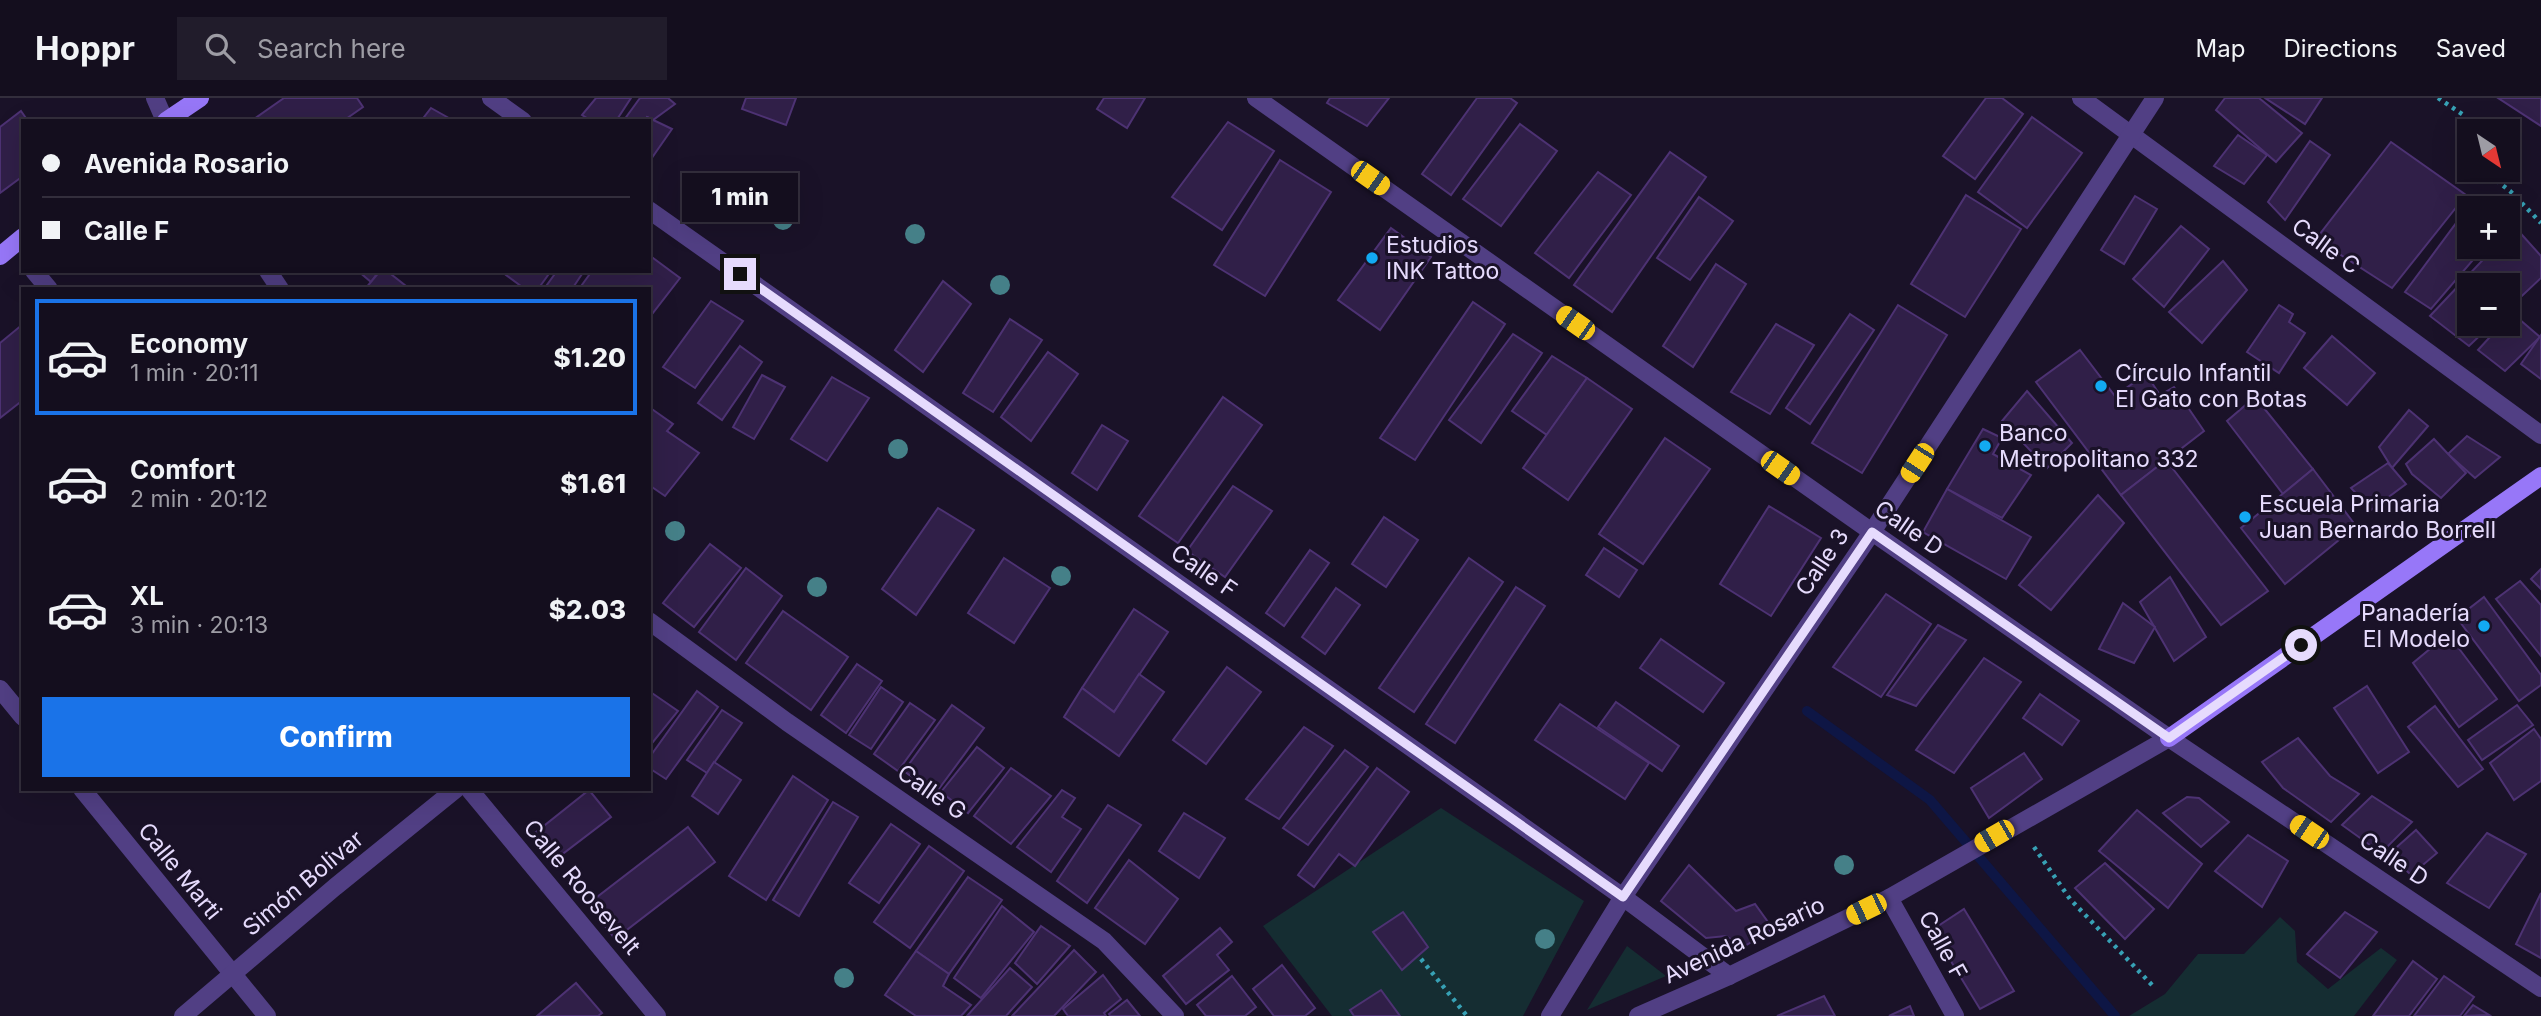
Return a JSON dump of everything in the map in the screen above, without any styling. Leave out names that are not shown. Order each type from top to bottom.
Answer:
[{"type":"street","points":[[155,98],[164,119]]},
{"type":"street","points":[[168,119],[201,98]]},
{"type":"street","points":[[491,98],[520,119]]},
{"type":"street","name":"Calle D","points":[[1256,98],[2169,738],[2541,988]]},
{"type":"street","name":"Calle C","points":[[2081,98],[2541,435]]},
{"type":"street","name":"Calle 3","points":[[1549,1016],[1623,897],[1872,532],[2155,98]]},
{"type":"street","name":"Calle F","points":[[651,211],[1623,897],[1729,976]]},
{"type":"street","points":[[36,273],[47,287]]},
{"type":"street","name":"Avenida Rosario","points":[[1638,1016],[1729,976],[1889,898],[2169,738],[2541,476]]},
{"type":"street","name":"Calle G","points":[[651,622],[1104,941],[1175,1016]]},
{"type":"street","points":[[0,689],[21,715]]},
{"type":"street","name":"Calle Marti","points":[[84,791],[267,1016]]},
{"type":"street","name":"Simón Bolivar","points":[[183,1016],[454,791]]},
{"type":"street","name":"Calle Roosevelt","points":[[471,791],[657,1016]]},
{"type":"street","name":"Calle F","points":[[1889,898],[1955,1016]]},
{"type":"path","points":[[2438,98],[2465,119]]},
{"type":"path","points":[[2498,182],[2541,223]]},
{"type":"path","points":[[2020,822],[2049,872],[2070,899],[2152,985]]},
{"type":"path","points":[[1421,959],[1467,1016]]},
{"type":"green space","points":[[1441,808],[1584,901],[1523,1016],[1332,1016],[1263,926]]},
{"type":"green space","points":[[2280,917],[2295,931],[2297,962],[2328,989],[2381,948],[2397,960],[2354,1016],[2129,1016],[2165,994],[2198,954],[2244,954]]},
{"type":"green space","points":[[1627,946],[1666,976],[1587,1010]]},
{"type":"building","points":[[284,98],[357,98],[363,107],[346,119],[254,119]]},
{"type":"building","points":[[596,98],[631,98],[617,119],[589,119],[582,115]]},
{"type":"building","points":[[640,98],[668,98],[675,104],[653,120],[647,117],[625,119]]},
{"type":"building","points":[[746,98],[796,98],[786,125],[742,109]]},
{"type":"building","points":[[1104,98],[1145,98],[1127,128],[1097,109]]},
{"type":"building","points":[[1330,98],[1389,98],[1367,126],[1327,103]]},
{"type":"building","points":[[1477,98],[1510,98],[1517,103],[1451,195],[1422,174]]},
{"type":"building","points":[[1986,98],[2002,98],[2023,114],[1975,179],[1943,156]]},
{"type":"building","points":[[2225,98],[2259,98],[2302,133],[2276,162],[2216,110]]},
{"type":"building","points":[[2265,98],[2322,98],[2305,124]]},
{"type":"building","points":[[2498,98],[2541,98],[2541,126]]},
{"type":"building","points":[[431,108],[450,119],[423,119]]},
{"type":"building","points":[[21,111],[27,119],[21,119],[21,177],[0,193],[0,127]]},
{"type":"building","points":[[647,117],[672,129],[651,159],[651,119],[646,119]]},
{"type":"building","points":[[2032,117],[2082,153],[2027,228],[1978,192]]},
{"type":"building","points":[[1228,122],[1274,151],[1222,230],[1172,197]]},
{"type":"building","points":[[1520,124],[1557,151],[1501,226],[1463,199]]},
{"type":"building","points":[[2238,135],[2267,155],[2244,184],[2214,166]]},
{"type":"building","points":[[2310,141],[2330,155],[2285,220],[2268,202]]},
{"type":"building","points":[[2391,142],[2466,195],[2457,196],[2457,206],[2392,288],[2316,239]]},
{"type":"building","points":[[1670,152],[1706,177],[1612,312],[1574,285]]},
{"type":"building","points":[[1280,160],[1331,192],[1265,296],[1214,265]]},
{"type":"building","points":[[1598,172],[1631,195],[1569,278],[1535,253]]},
{"type":"building","points":[[1966,195],[2021,229],[1965,317],[1911,284]]},
{"type":"building","points":[[2135,196],[2157,209],[2124,264],[2101,250]]},
{"type":"building","points":[[1699,197],[1733,221],[1690,280],[1657,258]]},
{"type":"building","points":[[2457,222],[2457,259],[2474,259],[2462,273],[2457,273],[2457,279],[2431,309],[2405,292]]},
{"type":"building","points":[[2181,226],[2209,249],[2164,307],[2133,279]]},
{"type":"building","points":[[1391,228],[1431,257],[1380,330],[1338,300]]},
{"type":"building","points":[[2520,233],[2541,256],[2541,278],[2520,298],[2520,273],[2471,273],[2484,259],[2520,259]]},
{"type":"building","points":[[651,256],[680,278],[651,315],[651,287],[580,287],[591,273],[651,273]]},
{"type":"building","points":[[2223,261],[2247,290],[2202,343],[2169,312]]},
{"type":"building","points":[[1716,264],[1746,284],[1693,367],[1663,346]]},
{"type":"building","points":[[360,273],[378,273],[371,282]]},
{"type":"building","points":[[378,273],[390,273],[406,286],[405,287],[367,287]]},
{"type":"building","points":[[550,273],[539,287],[522,287],[506,275]]},
{"type":"building","points":[[556,273],[583,273],[573,287],[545,287]]},
{"type":"building","points":[[943,281],[971,304],[923,372],[895,350]]},
{"type":"building","points":[[2457,287],[2457,336],[2479,336],[2469,346],[2430,316]]},
{"type":"building","points":[[711,301],[743,321],[695,388],[663,367]]},
{"type":"building","points":[[1473,302],[1505,324],[1415,460],[1380,438]]},
{"type":"building","points":[[1898,305],[1947,335],[1862,473],[1812,443]]},
{"type":"building","points":[[2279,305],[2293,314],[2289,322],[2305,333],[2279,373],[2247,352]]},
{"type":"building","points":[[1850,314],[1874,330],[1810,424],[1786,408]]},
{"type":"building","points":[[1010,319],[1042,340],[993,412],[963,393]]},
{"type":"building","points":[[2520,320],[2540,337],[2505,371],[2478,350],[2491,336],[2520,336]]},
{"type":"building","points":[[1776,324],[1814,345],[1770,414],[1731,392]]},
{"type":"building","points":[[21,326],[21,402],[0,418],[0,343]]},
{"type":"building","points":[[1513,334],[1542,353],[1481,443],[1449,420]]},
{"type":"building","points":[[2541,335],[2541,379],[2521,364]]},
{"type":"building","points":[[2332,336],[2375,373],[2347,405],[2304,368]]},
{"type":"building","points":[[740,346],[762,362],[722,420],[698,403]]},
{"type":"building","name":"Círculo Infantil El Gato con Botas","points":[[2080,350],[2115,396],[2146,374],[2160,395],[2174,387],[2204,431],[2121,495],[2036,382]]},
{"type":"building","points":[[1048,352],[1078,374],[1031,441],[1001,417]]},
{"type":"building","points":[[1552,356],[1587,378],[1547,435],[1512,411]]},
{"type":"building","points":[[762,375],[785,387],[754,439],[733,427]]},
{"type":"building","points":[[832,377],[869,398],[827,461],[791,439]]},
{"type":"building","points":[[1587,378],[1632,409],[1568,500],[1523,468]]},
{"type":"building","points":[[2027,391],[2072,443],[2047,468],[2002,421]]},
{"type":"building","points":[[1223,397],[1262,425],[1178,543],[1139,516]]},
{"type":"building","points":[[2255,397],[2313,469],[2283,494],[2227,421]]},
{"type":"building","points":[[651,408],[673,424],[667,431],[699,453],[665,496],[651,486]]},
{"type":"building","points":[[2409,410],[2428,426],[2392,468],[2379,447]]},
{"type":"building","points":[[1102,425],[1128,441],[1097,490],[1072,473]]},
{"type":"building","points":[[1983,429],[2002,438],[1993,454],[2031,475],[2002,518],[1947,489]]},
{"type":"building","points":[[2467,436],[2500,457],[2475,478],[2448,454]]},
{"type":"building","points":[[1665,438],[1710,469],[1643,564],[1599,534]]},
{"type":"building","points":[[2434,439],[2466,473],[2441,498],[2412,474],[2406,464]]},
{"type":"building","points":[[2166,460],[2268,591],[2221,625],[2121,495]]},
{"type":"building","points":[[2388,463],[2406,484],[2371,510],[2351,488]]},
{"type":"building","points":[[2313,469],[2356,526],[2285,584],[2241,528]]},
{"type":"building","points":[[1233,486],[1272,511],[1225,577],[1187,551]]},
{"type":"building","points":[[1947,489],[2031,537],[2006,579],[1923,532]]},
{"type":"building","points":[[2098,495],[2124,523],[2051,610],[2019,585]]},
{"type":"building","points":[[1769,506],[1821,538],[1771,616],[1720,584]]},
{"type":"building","points":[[938,508],[974,530],[916,615],[882,589]]},
{"type":"building","points":[[1384,517],[1418,540],[1386,587],[1352,564]]},
{"type":"building","points":[[710,544],[741,568],[694,627],[663,603]]},
{"type":"building","points":[[1604,548],[1637,570],[1619,597],[1586,575]]},
{"type":"building","points":[[1310,550],[1329,563],[1284,626],[1266,613]]},
{"type":"building","points":[[1004,558],[1050,588],[1014,643],[968,613]]},
{"type":"building","points":[[1469,558],[1503,582],[1414,712],[1379,688]]},
{"type":"building","points":[[746,568],[782,596],[736,660],[699,632]]},
{"type":"building","points":[[2541,569],[2541,589],[2531,579]]},
{"type":"building","points":[[2170,577],[2206,637],[2174,661],[2140,602]]},
{"type":"building","points":[[2520,581],[2541,605],[2541,656],[2496,599]]},
{"type":"building","points":[[1516,587],[1545,606],[1455,743],[1426,724]]},
{"type":"building","points":[[1336,588],[1360,605],[1325,654],[1302,637]]},
{"type":"building","points":[[1886,594],[1931,624],[1881,697],[1833,667]]},
{"type":"building","points":[[2484,597],[2541,675],[2541,685],[2519,701],[2457,618]]},
{"type":"building","points":[[2123,603],[2155,627],[2134,663],[2099,649]]},
{"type":"building","points":[[1134,609],[1168,632],[1114,712],[1082,688]]},
{"type":"building","points":[[783,611],[848,657],[811,710],[746,663]]},
{"type":"building","points":[[1938,625],[1966,640],[1916,706],[1887,695]]},
{"type":"building","points":[[2448,634],[2497,699],[2459,727],[2413,663]]},
{"type":"building","points":[[1661,639],[1724,683],[1703,712],[1640,668]]},
{"type":"building","points":[[1984,658],[2021,682],[1954,773],[1916,750]]},
{"type":"building","points":[[857,664],[882,681],[846,733],[821,715]]},
{"type":"building","points":[[1227,667],[1261,692],[1206,764],[1173,740]]},
{"type":"building","points":[[1139,674],[1164,692],[1119,756],[1064,717],[1082,688],[1114,712]]},
{"type":"building","points":[[2367,686],[2409,752],[2378,773],[2334,708]]},
{"type":"building","points":[[881,687],[903,702],[871,749],[849,735]]},
{"type":"building","points":[[697,691],[718,707],[666,779],[651,769],[651,755]]},
{"type":"building","points":[[651,692],[678,711],[651,745]]},
{"type":"building","points":[[2040,694],[2079,721],[2062,745],[2023,718]]},
{"type":"building","points":[[1616,702],[1679,746],[1662,771],[1598,727]]},
{"type":"building","points":[[910,703],[935,720],[898,771],[874,754]]},
{"type":"building","points":[[1560,704],[1649,763],[1625,799],[1535,740]]},
{"type":"building","points":[[952,705],[984,728],[935,794],[904,771]]},
{"type":"building","points":[[2517,705],[2533,725],[2482,760],[2468,740]]},
{"type":"building","points":[[2435,706],[2483,769],[2458,787],[2408,727]]},
{"type":"building","points":[[722,710],[742,723],[707,773],[687,760]]},
{"type":"building","points":[[1304,727],[1333,746],[1279,819],[1246,799]]},
{"type":"building","points":[[2534,729],[2541,739],[2541,781],[2514,800],[2490,763]]},
{"type":"building","points":[[2298,738],[2330,776],[2359,794],[2331,822],[2283,788],[2262,762]]},
{"type":"building","points":[[977,747],[1004,768],[968,813],[941,792]]},
{"type":"building","points":[[1345,750],[1368,767],[1308,845],[1283,828]]},
{"type":"building","points":[[2024,753],[2042,779],[1989,818],[1971,788]]},
{"type":"building","points":[[714,762],[741,780],[718,814],[692,796]]},
{"type":"building","points":[[1011,768],[1051,796],[1011,844],[974,816]]},
{"type":"building","points":[[1377,768],[1409,792],[1355,866],[1339,854],[1314,887],[1298,875]]},
{"type":"building","points":[[793,776],[828,800],[766,900],[729,876]]},
{"type":"building","points":[[1062,790],[1075,798],[1062,817],[1081,829],[1051,872],[1017,847]]},
{"type":"building","points":[[588,791],[611,817],[556,859],[535,833]]},
{"type":"building","points":[[2372,796],[2412,822],[2381,853],[2342,825]]},
{"type":"building","points":[[2187,797],[2199,798],[2229,822],[2201,847],[2163,813]]},
{"type":"building","points":[[833,802],[858,817],[799,916],[773,900]]},
{"type":"building","points":[[1108,805],[1141,825],[1087,903],[1057,881]]},
{"type":"building","points":[[2137,810],[2202,864],[2168,908],[2099,851]]},
{"type":"building","points":[[1184,813],[1225,838],[1199,878],[1159,851]]},
{"type":"building","points":[[891,824],[920,844],[879,903],[849,883]]},
{"type":"building","points":[[688,827],[715,862],[615,939],[588,904]]},
{"type":"building","points":[[2416,830],[2437,853],[2411,875],[2389,854]]},
{"type":"building","points":[[2487,833],[2526,854],[2489,908],[2447,883]]},
{"type":"building","points":[[2248,835],[2288,861],[2262,907],[2215,871]]},
{"type":"building","points":[[929,846],[964,871],[910,948],[874,922]]},
{"type":"building","points":[[1129,860],[1178,899],[1145,944],[1095,908]]},
{"type":"building","points":[[2105,863],[2154,909],[2125,939],[2075,888]]},
{"type":"building","points":[[1689,865],[1736,911],[1755,904],[1773,929],[1743,947],[1726,936],[1706,938],[1661,901]]},
{"type":"building","points":[[968,877],[1002,900],[949,974],[916,951]]},
{"type":"building","points":[[2541,893],[2541,958],[2516,944]]},
{"type":"building","points":[[1002,906],[1034,932],[981,998],[954,978]]},
{"type":"building","points":[[1964,909],[2014,991],[1980,1009],[1932,930]]},
{"type":"building","points":[[1403,912],[1428,947],[1402,970],[1373,932]]},
{"type":"building","points":[[2345,912],[2377,932],[2340,978],[2307,954]]},
{"type":"building","points":[[1041,926],[1070,946],[1037,984],[1015,963]]},
{"type":"building","points":[[1220,928],[1232,942],[1217,955],[1229,970],[1186,1004],[1163,976]]},
{"type":"building","points":[[1074,950],[1096,972],[1054,1016],[1012,1016]]},
{"type":"building","points":[[916,951],[949,974],[943,986],[971,1005],[961,1016],[916,1016],[885,995]]},
{"type":"building","points":[[2413,961],[2437,979],[2409,1016],[2373,1016]]},
{"type":"building","points":[[1282,965],[1315,1008],[1305,1016],[1274,1016],[1253,989]]},
{"type":"building","points":[[1010,968],[1032,987],[1006,1016],[967,1016]]},
{"type":"building","points":[[1103,975],[1121,999],[1104,1013],[1106,1016],[1068,1016],[1063,1009]]},
{"type":"building","points":[[1232,976],[1256,1007],[1245,1016],[1206,1016],[1197,1005]]},
{"type":"building","points":[[2444,976],[2474,997],[2460,1016],[2414,1016]]},
{"type":"building","points":[[576,983],[602,1013],[598,1016],[537,1016]]},
{"type":"building","points":[[1381,990],[1400,1016],[1354,1016],[1350,1010]]},
{"type":"building","points":[[1824,996],[1835,1016],[1777,1016]]},
{"type":"building","points":[[1127,1000],[1140,1016],[1110,1016],[1109,1014]]},
{"type":"building","points":[[2473,1005],[2489,1015],[2464,1016]]},
{"type":"building","points":[[1910,1006],[1914,1016],[1889,1016]]},
{"type":"waterway","points":[[1807,711],[1930,800],[2115,1016]]},
{"type":"place","name":"Estudios INK Tattoo","points":[[1372,258]]},
{"type":"place","name":"Círculo Infantil El Gato con Botas","points":[[2101,386]]},
{"type":"place","name":"Banco Metropolitano 332","points":[[1985,446]]},
{"type":"place","name":"Escuela Primaria Juan Bernardo Borrell","points":[[2245,517]]},
{"type":"place","name":"Panadería El Modelo","points":[[2484,626]]},
{"type":"route","points":[[740,274],[1623,897],[1872,532],[2169,738],[2301,645]]}]
